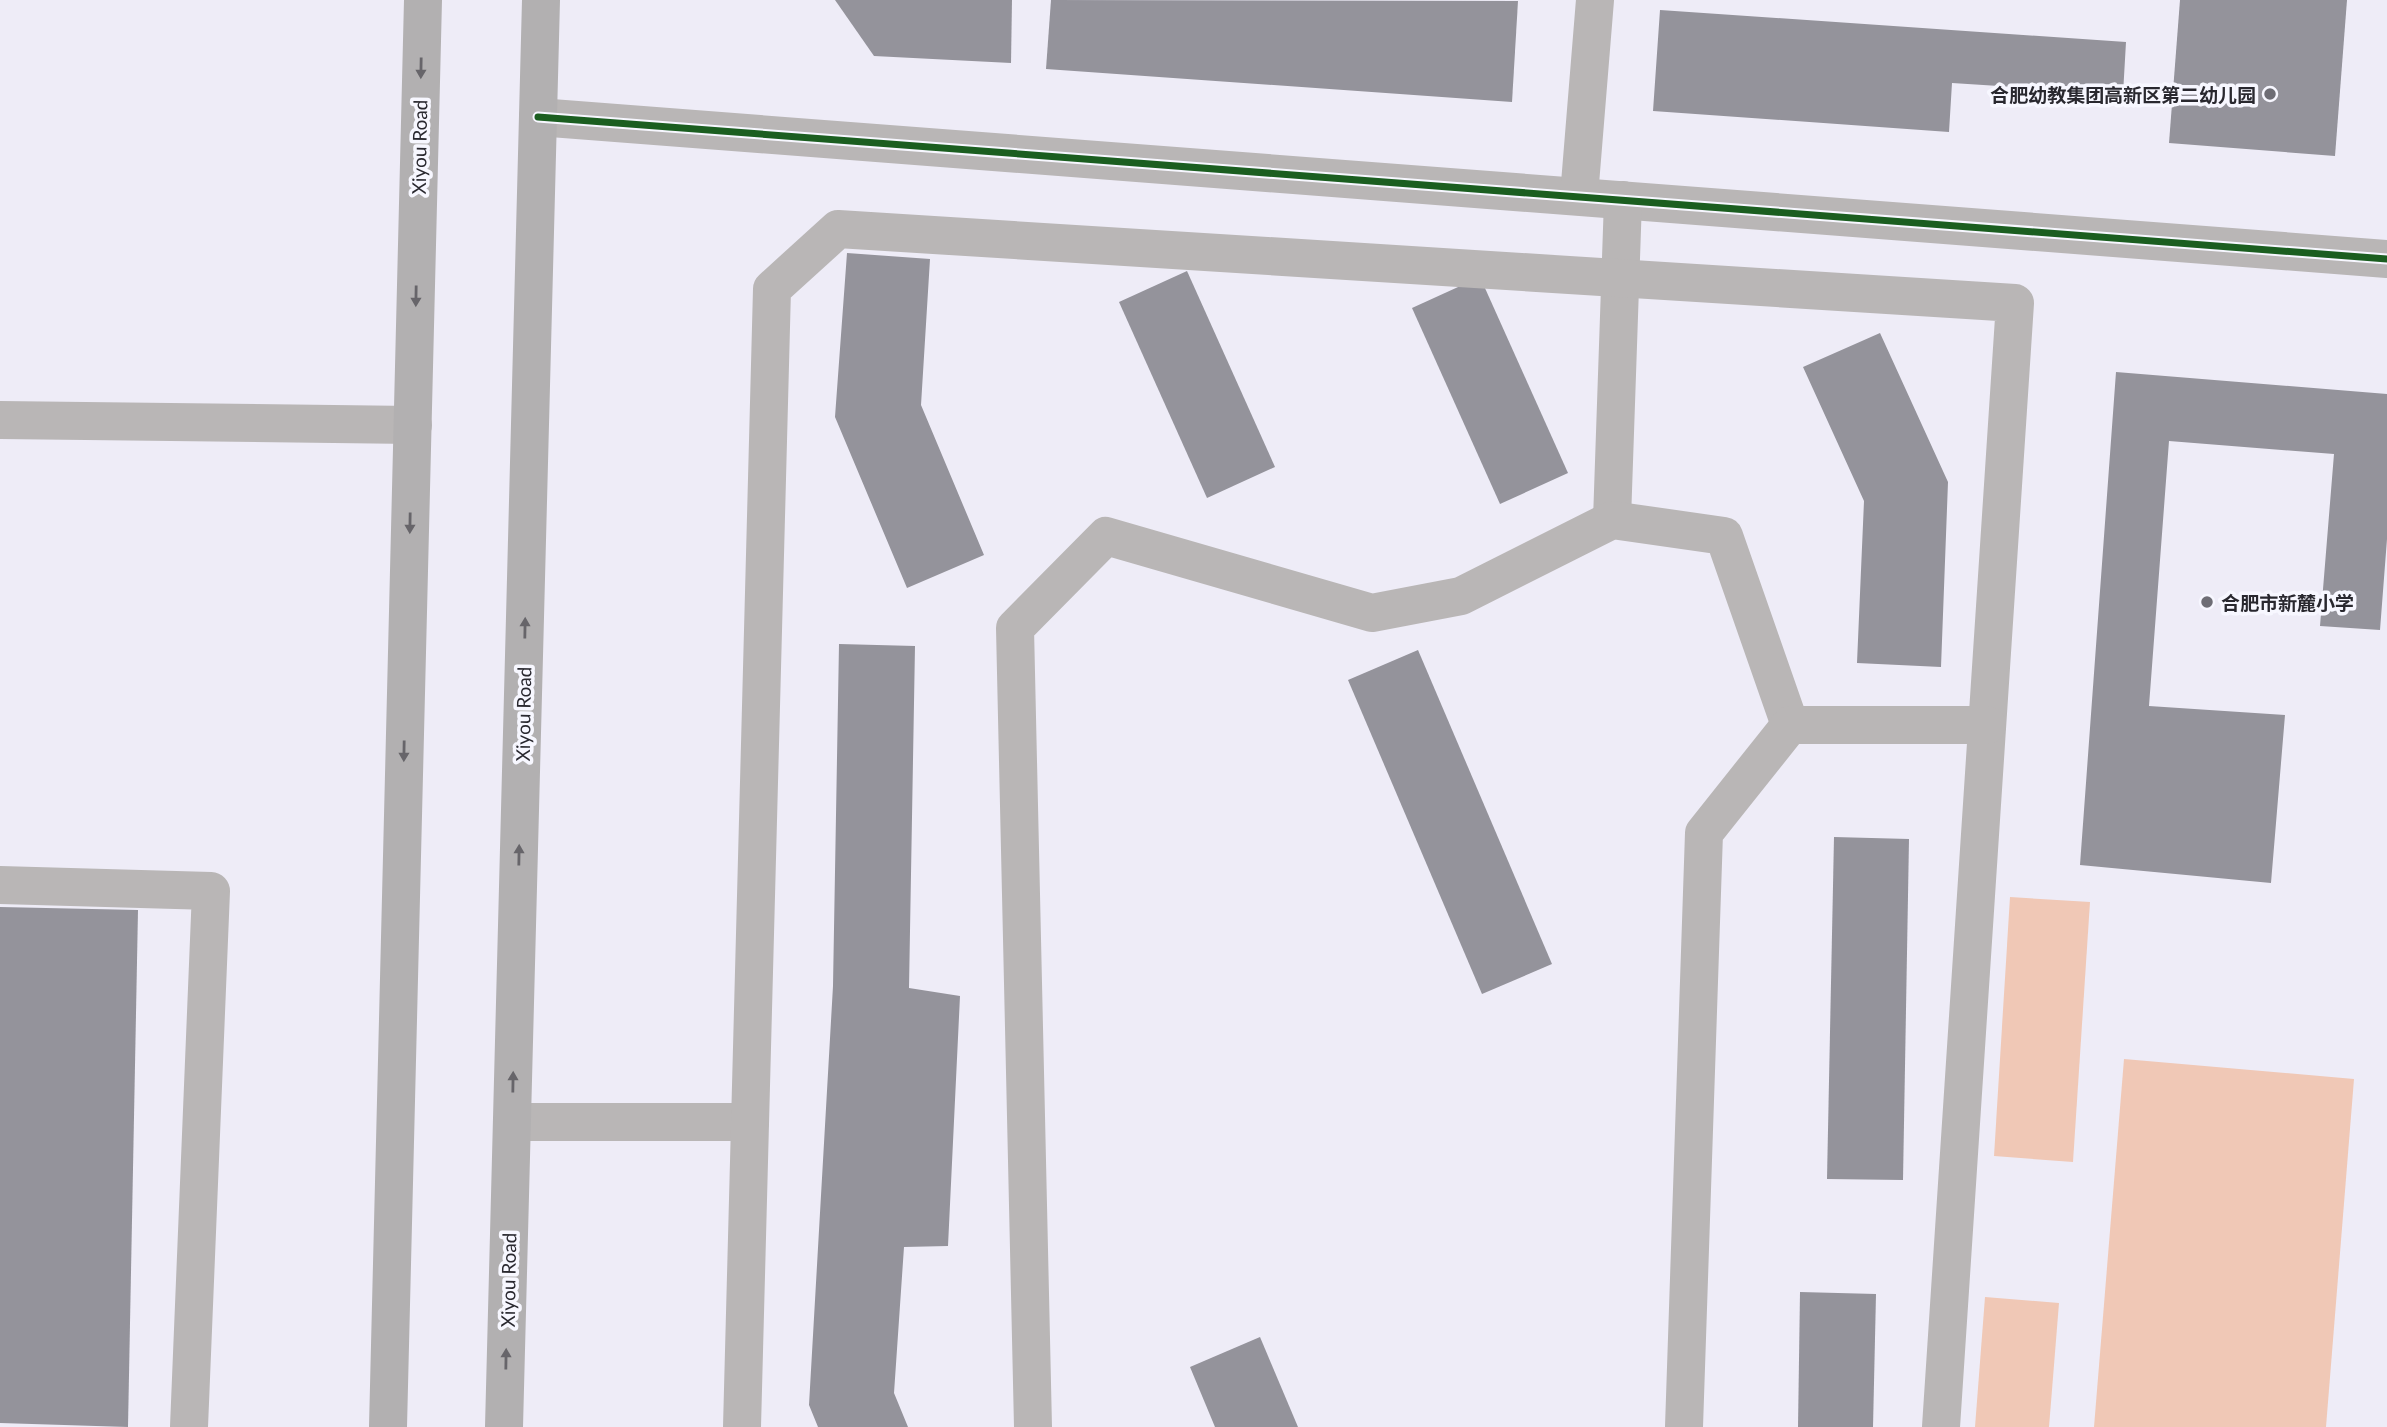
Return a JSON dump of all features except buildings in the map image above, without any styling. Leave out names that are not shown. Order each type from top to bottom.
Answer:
[{"type":"main road","name":"Xiyou Road","points":[[388,1427],[423,0]]},
{"type":"main road","name":"Xiyou Road","points":[[505,1427],[541,0]]},
{"type":"street","points":[[1579,196],[1595,0]]},
{"type":"street","points":[[538,117],[2387,259]]},
{"type":"street","points":[[1612,520],[1623,200]]},
{"type":"street","points":[[742,1427],[772,289],[838,229],[2015,303],[1941,1427]]},
{"type":"street","points":[[0,420],[412,425]]},
{"type":"street","points":[[1033,1427],[1015,628],[1106,536],[1372,613],[1461,596],[1612,520],[1724,536],[1790,725]]},
{"type":"street","points":[[1790,725],[1987,725]]},
{"type":"street","points":[[1684,1427],[1704,833],[1790,725]]},
{"type":"street","points":[[0,885],[211,891],[189,1427]]},
{"type":"street","points":[[512,1122],[750,1122]]},
{"type":"shaded area","points":[[2010,897],[2090,902],[2073,1162],[1994,1156]]},
{"type":"shaded area","points":[[2124,1059],[2354,1079],[2326,1427],[2094,1427]]},
{"type":"shaded area","points":[[1985,1297],[2059,1303],[2049,1427],[1975,1427]]},
{"type":"cycle path","points":[[538,117],[2387,259]]},
{"type":"place","name":"合肥幼教集团高新区第二幼儿园","points":[[2270,94]]},
{"type":"place","name":"合肥市新麓小学","points":[[2207,602]]}]
